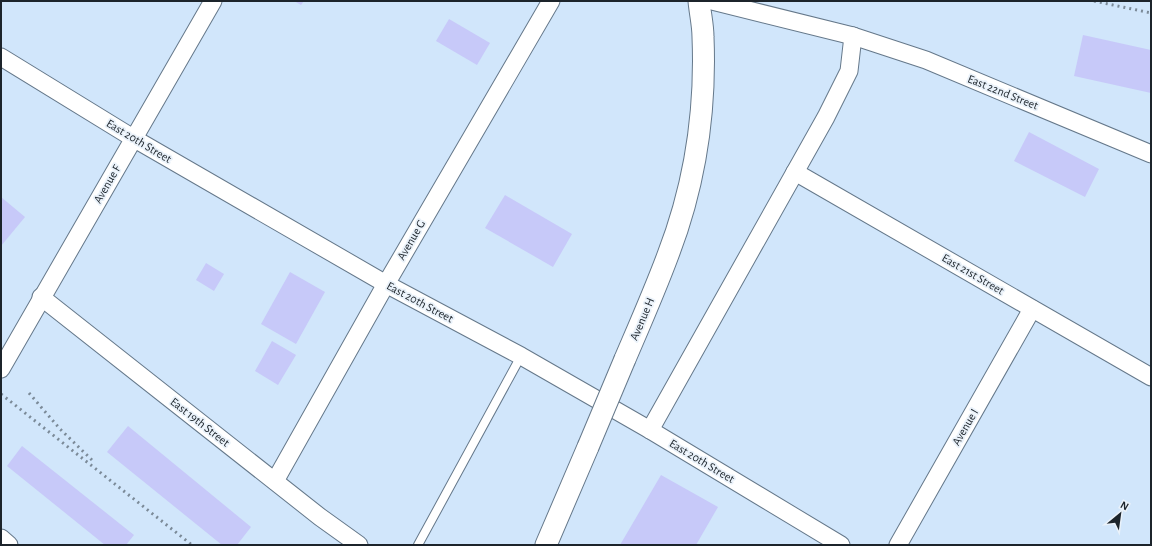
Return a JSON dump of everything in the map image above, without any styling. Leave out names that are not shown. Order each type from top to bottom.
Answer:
[{"type":"street","name":"Avenue F","points":[[1,368],[213,1]]},
{"type":"street","name":"Avenue G","points":[[275,481],[386,284],[551,1]]},
{"type":"street","name":"Avenue H","points":[[546,545],[669,254],[682,214],[692,177],[700,130],[703,83],[703,36],[699,1]]},
{"type":"street","points":[[650,430],[826,117],[849,71],[853,36],[712,1]]},
{"type":"street","name":"East 22nd Street","points":[[853,36],[926,60],[1151,154]]},
{"type":"street","name":"East 20th Street","points":[[1,58],[134,138],[386,284],[521,356],[650,430],[841,545]]},
{"type":"street","name":"East 21st Street","points":[[795,172],[1151,377]]},
{"type":"street","name":"East 19th Street","points":[[41,297],[320,517],[359,545]]},
{"type":"street","name":"Avenue I","points":[[898,545],[1032,309]]},
{"type":"street","points":[[1,538],[9,545]]},
{"type":"lane","points":[[418,545],[521,356]]},
{"type":"building","points":[[294,1],[304,1],[301,5]]},
{"type":"building","points":[[449,19],[490,43],[477,65],[436,41]]},
{"type":"building","points":[[1083,35],[1151,50],[1151,93],[1074,76]]},
{"type":"building","points":[[1029,132],[1099,169],[1085,197],[1014,161]]},
{"type":"building","points":[[505,195],[572,234],[553,267],[485,228]]},
{"type":"building","points":[[1,197],[25,217],[1,246]]},
{"type":"building","points":[[206,263],[224,274],[214,291],[196,280]]},
{"type":"building","points":[[290,272],[325,292],[296,344],[261,324]]},
{"type":"building","points":[[272,341],[296,355],[278,385],[255,371]]},
{"type":"building","points":[[128,426],[251,527],[237,545],[222,545],[107,452]]},
{"type":"building","points":[[22,446],[134,535],[126,545],[105,545],[7,466]]},
{"type":"building","points":[[661,475],[718,507],[696,545],[620,545]]},
{"type":"railway","points":[[1094,1],[1151,13]]},
{"type":"railway","points":[[29,393],[60,429],[92,460]]},
{"type":"railway","points":[[1,394],[192,545]]}]
